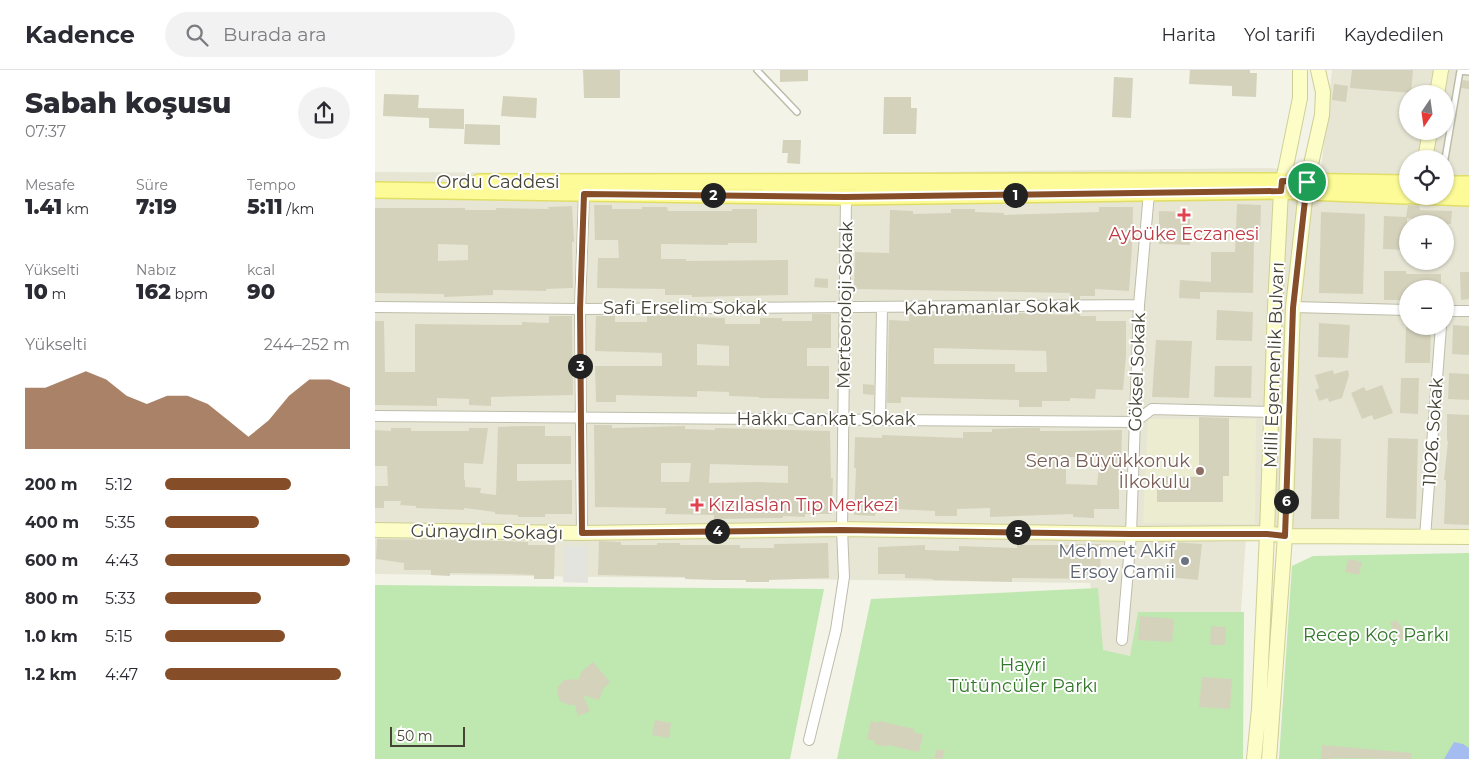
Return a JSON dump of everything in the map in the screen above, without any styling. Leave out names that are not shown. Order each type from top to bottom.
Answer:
[{"type":"main road","name":"Milli Egemenlik Bulvarı","points":[[1254,759],[1259,709],[1273,412],[1275,307],[1281,186],[1300,98],[1300,70]]},
{"type":"main road","name":"Milli Egemenlik Bulvarı","points":[[1269,759],[1285,536],[1293,308],[1306,188],[1322,115],[1323,92],[1318,70]]},
{"type":"main road","points":[[1438,85],[1441,70]]},
{"type":"main road","name":"Ordu Caddesi","points":[[375,182],[1281,186]]},
{"type":"main road","points":[[1306,188],[1399,183]]},
{"type":"main road","points":[[1454,184],[1469,184]]},
{"type":"main road","name":"Ordu Caddesi","points":[[375,190],[845,197],[1149,193],[1281,186]]},
{"type":"main road","points":[[1281,186],[1399,195]]},
{"type":"main road","points":[[1454,197],[1469,198]]},
{"type":"main road","name":"Günaydın Sokağı","points":[[375,530],[582,533],[841,530],[1469,538]]},
{"type":"street","name":"Göksel Sokak","points":[[1122,640],[1131,534],[1139,305],[1149,193]]},
{"type":"street","points":[[582,533],[580,309],[584,194]]},
{"type":"street","name":"Merteoroloji Sokak","points":[[809,740],[835,630],[844,577],[841,530],[845,197]]},
{"type":"street","name":"Kahramanlar Sokak","points":[[845,308],[1139,305]]},
{"type":"street","name":"Safi Erselim Sokak","points":[[375,307],[580,309],[845,308]]},
{"type":"street","points":[[880,419],[882,308]]},
{"type":"street","points":[[1293,308],[1399,310]]},
{"type":"street","points":[[1454,311],[1469,312]]},
{"type":"street","name":"11026. Sokak","points":[[1425,537],[1440,335]]},
{"type":"street","points":[[1135,422],[1152,410],[1273,412]]},
{"type":"street","name":"Hakkı Cankat Sokak","points":[[375,416],[1135,422]]},
{"type":"lane","points":[[757,70],[797,112]]},
{"type":"lane","points":[[1447,150],[1460,71],[1469,72]]},
{"type":"shaded area","points":[[1332,70],[1469,70],[1469,545],[1246,537],[1238,654],[1103,656],[1090,583],[375,574],[375,172],[770,174],[1263,168],[1321,170]]},
{"type":"shaded area","name":"Sena Büyükkonuk İlkokulu","points":[[1148,419],[1256,419],[1255,524],[1143,523]]},
{"type":"shaded area","points":[[563,546],[588,546],[588,583],[563,582]]},
{"type":"green space","name":"Recep Koç Parkı","points":[[1469,553],[1469,759],[1279,759],[1292,566],[1313,556]]},
{"type":"green space","points":[[375,585],[824,589],[790,759],[375,759]]},
{"type":"green space","name":"Hayri Tütüncüler Parkı","points":[[1098,588],[1103,650],[1130,656],[1138,612],[1244,612],[1243,759],[837,759],[871,599]]},
{"type":"water","points":[[1454,742],[1469,748],[1469,759],[1444,759]]},
{"type":"building","points":[[583,70],[620,70],[620,98],[584,98]]},
{"type":"building","points":[[780,70],[808,70],[808,81],[780,82]]},
{"type":"building","points":[[1190,70],[1250,70],[1250,73],[1257,73],[1256,97],[1232,96],[1232,86],[1189,84]]},
{"type":"building","points":[[1352,70],[1413,70],[1412,85],[1399,85],[1399,92],[1350,88]]},
{"type":"building","points":[[1114,77],[1133,78],[1131,118],[1112,117]]},
{"type":"building","points":[[1463,80],[1469,81],[1469,89],[1461,88]]},
{"type":"building","points":[[1334,84],[1348,86],[1346,102],[1332,100]]},
{"type":"building","points":[[384,94],[419,95],[418,108],[464,109],[464,129],[429,128],[429,118],[383,116]]},
{"type":"building","points":[[503,96],[537,98],[536,118],[501,116]]},
{"type":"building","points":[[884,97],[911,97],[911,108],[917,108],[916,134],[883,134]]},
{"type":"building","points":[[465,124],[500,125],[500,145],[464,144]]},
{"type":"building","points":[[783,140],[801,140],[800,164],[787,163],[788,153],[782,153]]},
{"type":"building","points":[[1237,204],[1261,205],[1260,241],[1254,241],[1253,293],[1200,292],[1200,299],[1179,298],[1180,280],[1211,282],[1211,252],[1235,252]]},
{"type":"building","points":[[594,205],[612,205],[612,209],[667,207],[668,211],[757,209],[757,243],[728,243],[728,245],[661,244],[661,259],[686,259],[686,261],[788,260],[788,295],[692,297],[692,295],[665,295],[665,289],[597,288],[598,258],[619,258],[618,240],[595,240]]},
{"type":"building","points":[[1408,205],[1419,206],[1420,210],[1452,211],[1452,215],[1406,215]]},
{"type":"building","points":[[572,206],[574,242],[572,242],[573,288],[546,289],[546,291],[493,290],[493,295],[444,297],[444,294],[375,293],[375,208],[496,210],[496,208],[549,209],[548,207]],"holes":[[[438,244],[468,245],[468,260],[438,261]]]},
{"type":"building","points":[[1099,207],[1133,207],[1129,291],[1095,289],[1095,296],[1080,296],[1080,299],[1071,299],[1070,293],[854,289],[855,252],[889,253],[890,210],[913,211],[913,214],[951,213],[951,209],[975,209],[975,212],[1004,213],[1004,215],[1099,212]]},
{"type":"building","points":[[1159,211],[1190,212],[1190,245],[1159,244]]},
{"type":"building","points":[[1321,212],[1365,214],[1363,294],[1319,293]]},
{"type":"building","points":[[1384,216],[1399,217],[1399,250],[1383,249]]},
{"type":"building","points":[[1384,271],[1406,271],[1406,274],[1441,274],[1441,280],[1399,280],[1399,300],[1384,300]]},
{"type":"building","points":[[1460,272],[1469,272],[1469,299],[1461,300]]},
{"type":"building","points":[[815,278],[828,279],[828,288],[814,287]]},
{"type":"building","points":[[1217,310],[1253,312],[1252,341],[1216,340]]},
{"type":"building","points":[[1071,312],[1080,312],[1080,316],[1096,316],[1096,321],[1126,321],[1126,356],[1123,390],[1096,389],[1095,399],[1070,398],[1070,401],[1042,401],[1042,407],[1019,407],[1019,400],[901,397],[901,403],[887,403],[889,320],[909,321],[909,314],[1017,313],[1071,315]],"holes":[[[934,348],[1046,351],[1047,372],[1015,372],[1015,364],[934,364]]]},
{"type":"building","points":[[812,314],[831,314],[831,348],[807,348],[807,366],[829,366],[829,399],[759,398],[729,396],[729,392],[697,391],[697,397],[616,395],[616,402],[596,402],[595,366],[662,366],[662,353],[595,351],[596,316],[615,316],[615,322],[647,322],[647,315],[725,318],[725,324],[760,324],[760,318],[782,318],[782,321],[812,321]],"holes":[[[697,344],[729,346],[729,366],[697,365]]]},
{"type":"building","points":[[549,316],[572,316],[573,395],[491,397],[491,406],[469,405],[469,399],[437,398],[437,406],[375,405],[375,321],[384,321],[385,372],[415,372],[415,324],[522,325],[522,322],[549,323]]},
{"type":"building","points":[[1319,323],[1350,325],[1348,358],[1318,357]]},
{"type":"building","points":[[1454,325],[1469,326],[1469,355],[1452,354]]},
{"type":"building","points":[[1406,335],[1431,335],[1430,363],[1405,363]]},
{"type":"building","points":[[1156,340],[1192,341],[1189,398],[1152,397]]},
{"type":"building","points":[[1215,366],[1252,366],[1251,398],[1214,397]]},
{"type":"building","points":[[1333,370],[1334,374],[1348,370],[1349,375],[1342,398],[1329,402],[1328,398],[1319,401],[1315,390],[1319,388],[1315,375]]},
{"type":"building","points":[[1449,373],[1469,374],[1469,400],[1448,399]]},
{"type":"building","points":[[1401,378],[1419,378],[1418,414],[1400,413]]},
{"type":"building","points":[[863,384],[874,385],[874,395],[863,394]]},
{"type":"building","points":[[1382,385],[1393,413],[1374,420],[1372,415],[1362,419],[1351,393],[1364,387],[1366,391]]},
{"type":"building","points":[[1447,414],[1469,415],[1469,525],[1444,524],[1446,480],[1444,480],[1448,441]]},
{"type":"building","points":[[1199,417],[1229,418],[1229,476],[1223,476],[1223,502],[1157,502],[1157,476],[1199,477]]},
{"type":"building","points":[[594,425],[612,425],[612,428],[685,426],[685,429],[830,431],[831,478],[833,478],[832,514],[805,514],[805,517],[783,516],[783,518],[714,519],[714,515],[665,514],[666,508],[595,507]],"holes":[[[661,463],[691,463],[689,482],[661,482]],[[710,464],[788,466],[788,483],[709,483]]]},
{"type":"building","points":[[545,426],[545,436],[571,436],[571,464],[517,464],[517,481],[572,480],[572,514],[518,517],[518,515],[495,514],[495,512],[464,508],[464,510],[416,508],[416,506],[400,505],[401,501],[384,501],[384,508],[375,508],[375,486],[388,486],[387,466],[375,466],[375,430],[391,431],[391,428],[411,428],[411,431],[469,431],[469,428],[488,428],[483,464],[464,463],[464,480],[465,487],[481,488],[480,493],[496,495],[498,427]]},
{"type":"building","points":[[1040,428],[1040,431],[1122,430],[1121,464],[1119,464],[1119,509],[1094,509],[1094,518],[1073,517],[1073,514],[990,517],[990,508],[957,509],[957,516],[935,516],[935,511],[876,508],[875,516],[854,515],[855,437],[882,438],[882,435],[963,438],[963,432],[992,432],[992,429]],"holes":[[[1066,457],[1100,457],[1097,485],[1066,484]]]},
{"type":"building","points":[[1313,438],[1341,439],[1339,519],[1311,519]]},
{"type":"building","points":[[1388,438],[1418,439],[1416,519],[1386,518]]},
{"type":"building","points":[[377,539],[501,541],[528,542],[528,545],[555,545],[554,579],[534,579],[534,575],[509,574],[450,573],[450,576],[431,575],[431,570],[404,570],[404,563],[376,559]]},
{"type":"building","points":[[599,541],[621,542],[621,545],[680,543],[680,545],[740,545],[740,548],[774,548],[774,544],[828,543],[829,578],[746,582],[746,580],[685,579],[685,577],[598,575]]},
{"type":"building","name":"Mehmet Akif Ersoy Camii","points":[[1172,542],[1202,544],[1198,580],[1168,577]]},
{"type":"building","points":[[1101,544],[1100,579],[1012,578],[1012,582],[933,580],[905,578],[905,574],[878,574],[878,547],[925,545],[925,550],[959,551],[959,546],[1017,548],[1017,545]]},
{"type":"building","points":[[1348,559],[1362,562],[1359,575],[1345,572]]},
{"type":"building","points":[[1140,616],[1174,619],[1172,642],[1138,640]]},
{"type":"building","points":[[1397,620],[1405,635],[1401,640],[1397,638],[1390,623]]},
{"type":"building","points":[[1211,626],[1226,627],[1225,645],[1210,645]]},
{"type":"building","points":[[593,662],[610,682],[603,689],[599,700],[583,695],[590,711],[578,716],[575,705],[568,705],[560,701],[557,692],[558,687],[564,680],[579,679],[581,672]]},
{"type":"building","points":[[1202,677],[1232,679],[1230,709],[1199,707]]},
{"type":"building","points":[[655,720],[671,723],[669,738],[652,735]]},
{"type":"building","points":[[871,721],[914,729],[914,732],[923,735],[919,752],[874,744],[875,741],[867,739]]},
{"type":"building","points":[[1322,745],[1412,753],[1411,759],[1321,759]]},
{"type":"building","points":[[937,749],[945,751],[942,759],[934,758]]},
{"type":"place","name":"Aybüke Eczanesi","points":[[1184,215]]},
{"type":"place","name":"Sena Büyükkonuk İlkokulu","points":[[1200,471]]},
{"type":"place","name":"Kızılaslan Tıp Merkezi","points":[[697,505]]},
{"type":"place","name":"Mehmet Akif Ersoy Camii","points":[[1185,561]]},
{"type":"route","points":[[1282,181],[1307,182],[1293,308],[1285,536],[1267,534],[841,530],[582,533],[580,309],[584,194],[845,197],[1281,191],[1282,181]]}]
